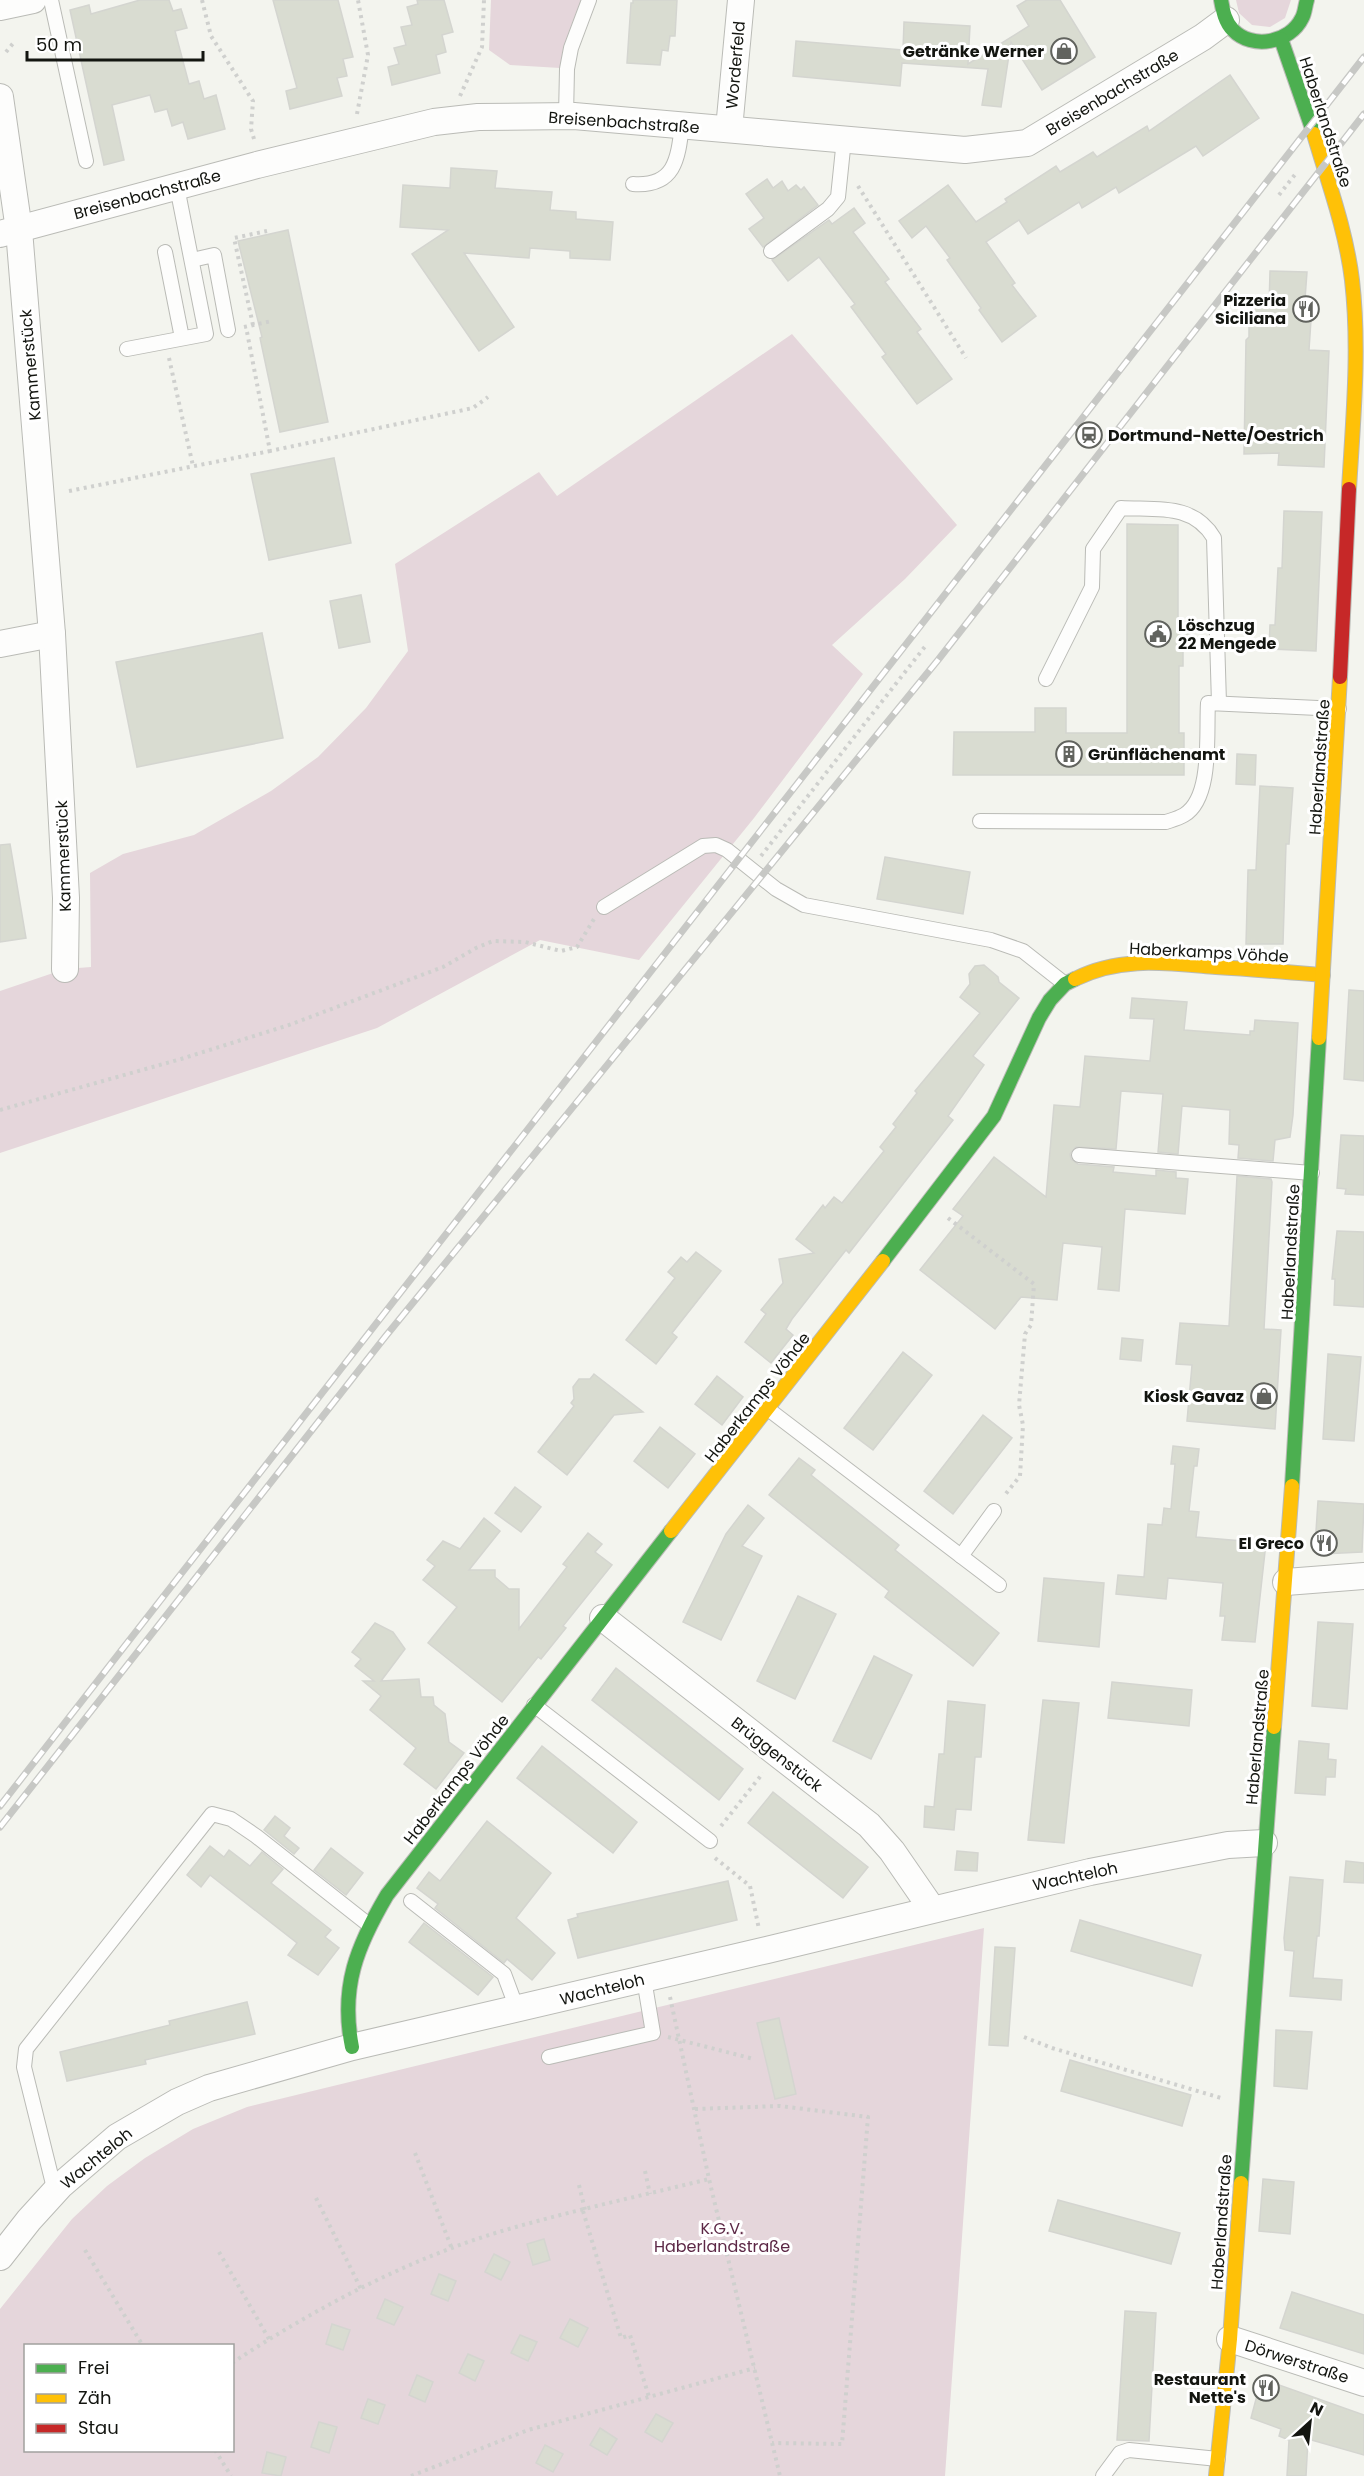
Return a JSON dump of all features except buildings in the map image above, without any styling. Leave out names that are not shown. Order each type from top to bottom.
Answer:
[{"type":"street","points":[[0,7],[33,0]]},
{"type":"street","name":"Worderfeld","points":[[729,129],[741,0]]},
{"type":"street","points":[[1223,10],[1232,29],[1244,38],[1264,43],[1281,39],[1295,30],[1302,21],[1307,0]]},
{"type":"street","name":"Breisenbachstraße","points":[[9,232],[434,122],[478,117],[566,116],[965,150],[1027,143],[1203,37],[1223,10]]},
{"type":"street","name":"Haberlandstraße","points":[[1216,2476],[1230,2339],[1264,1843],[1286,1582],[1340,709],[1356,346],[1349,235],[1281,39]]},
{"type":"street","name":"Kammerstück","points":[[0,98],[9,232],[52,634],[66,898],[65,969]]},
{"type":"street","points":[[0,644],[52,634]]},
{"type":"street","name":"Haberkamps Vöhde","points":[[352,2047],[347,2026],[346,2006],[354,1961],[369,1924],[410,1863],[768,1409],[994,1116],[1039,1018],[1050,1000],[1065,984],[1094,969],[1122,963],[1155,962],[1323,975]]},
{"type":"street","points":[[1286,1582],[1364,1576]]},
{"type":"street","name":"Brüggenstück","points":[[603,1618],[869,1825],[892,1851],[932,1909]]},
{"type":"street","name":"Wachteloh","points":[[0,2257],[55,2192],[117,2137],[177,2102],[209,2088],[352,2047],[1090,1872],[1228,1845],[1264,1843]]},
{"type":"street","name":"Dörwerstraße","points":[[1230,2339],[1364,2383]]},
{"type":"lane","points":[[51,0],[86,162]]},
{"type":"lane","points":[[566,116],[567,69],[571,48],[589,0]]},
{"type":"lane","points":[[633,184],[655,183],[669,174],[678,156],[682,125]]},
{"type":"lane","points":[[771,251],[828,209],[838,197],[844,139]]},
{"type":"lane","points":[[127,349],[206,334],[177,187]]},
{"type":"lane","points":[[165,252],[182,338]]},
{"type":"lane","points":[[192,260],[214,255],[228,330]]},
{"type":"lane","points":[[1046,679],[1092,587],[1094,549],[1121,508],[1174,510],[1194,516],[1207,525],[1214,538],[1219,704]]},
{"type":"lane","points":[[980,821],[1166,822],[1185,815],[1197,801],[1204,785],[1208,703],[1340,709]]},
{"type":"lane","points":[[604,907],[703,846],[716,845],[727,850],[776,889],[804,904],[991,940],[1023,951],[1065,984]]},
{"type":"lane","points":[[1079,1155],[1312,1173]]},
{"type":"lane","points":[[768,1409],[999,1584]]},
{"type":"lane","points":[[961,1556],[994,1511]]},
{"type":"lane","points":[[534,1705],[710,1841]]},
{"type":"lane","points":[[55,2192],[24,2067],[26,2049],[212,1814],[231,1820],[256,1836],[369,1924]]},
{"type":"lane","points":[[411,1901],[504,1974],[517,2009]]},
{"type":"lane","points":[[549,2057],[653,2033],[654,1976]]},
{"type":"lane","points":[[1103,2476],[1120,2453],[1129,2450],[1218,2459]]},
{"type":"path","points":[[202,0],[211,36],[253,101],[251,129],[254,139]]},
{"type":"path","points":[[357,114],[368,55],[358,0]]},
{"type":"path","points":[[459,97],[483,47],[484,0]]},
{"type":"path","points":[[6,51],[15,41]]},
{"type":"path","points":[[853,177],[966,358]]},
{"type":"path","points":[[253,325],[234,238],[267,231]]},
{"type":"path","points":[[228,330],[272,321]]},
{"type":"path","points":[[246,327],[270,451]]},
{"type":"path","points":[[165,341],[193,466]]},
{"type":"path","points":[[69,491],[473,408],[488,397]]},
{"type":"path","points":[[774,839],[927,644]]},
{"type":"path","points":[[0,1110],[181,1059],[289,1025],[444,968],[476,948],[493,941],[525,942],[561,951],[577,947],[588,926],[604,907]]},
{"type":"path","points":[[929,1203],[1034,1284],[1031,1325],[1025,1334],[1019,1405],[1023,1425],[1020,1476],[994,1511]]},
{"type":"path","points":[[764,1951],[750,1886],[704,1849],[778,1754]]},
{"type":"path","points":[[654,1976],[679,2039],[780,2476]]},
{"type":"path","points":[[1024,2037],[1052,2048],[1246,2105]]},
{"type":"path","points":[[679,2039],[754,2059]]},
{"type":"path","points":[[695,2109],[780,2106],[868,2117],[842,2444],[772,2443]]},
{"type":"path","points":[[415,2153],[452,2249]]},
{"type":"path","points":[[645,2171],[650,2194]]},
{"type":"path","points":[[234,2362],[268,2339],[361,2289],[452,2249],[502,2231],[710,2179]]},
{"type":"path","points":[[579,2185],[621,2338],[630,2335],[649,2397]]},
{"type":"path","points":[[316,2198],[361,2289]]},
{"type":"path","points":[[85,2250],[142,2344]]},
{"type":"path","points":[[219,2252],[268,2339]]},
{"type":"path","points":[[411,2476],[528,2430],[755,2368]]},
{"type":"path","points":[[216,2452],[231,2476]]},
{"type":"green space","points":[[491,0],[583,0],[560,68],[510,65],[489,50]]},
{"type":"green space","points":[[1236,0],[1291,0],[1285,18],[1270,27],[1252,25],[1239,13]]},
{"type":"green space","points":[[792,334],[957,525],[905,579],[832,645],[863,674],[754,818],[639,960],[540,940],[377,1028],[0,1153],[0,991],[65,969],[91,967],[90,873],[123,854],[194,835],[271,791],[318,757],[366,708],[408,651],[395,564],[539,472],[557,496]]},
{"type":"green space","name":"K.G.V. Haberlandstraße","points":[[984,1928],[945,2476],[0,2476],[0,2309],[72,2219],[107,2186],[145,2158],[193,2129],[247,2107]]},
{"type":"railway","points":[[0,1806],[1364,57]]},
{"type":"railway","points":[[0,1827],[385,1337],[938,660],[1364,114]]},
{"type":"traffic: fast","points":[[1221,0],[1230,27],[1241,36],[1260,42],[1280,38],[1296,27],[1304,14],[1307,0]]},
{"type":"traffic: fast","points":[[1281,39],[1314,134]]},
{"type":"traffic: fast","points":[[883,1261],[994,1116],[1039,1018],[1050,1000],[1065,984],[1075,979]]},
{"type":"traffic: fast","points":[[1292,1486],[1319,1038]]},
{"type":"traffic: fast","points":[[352,2047],[348,2005],[354,1968],[367,1932],[387,1895],[671,1531]]},
{"type":"traffic: fast","points":[[1241,2183],[1274,1727]]},
{"type":"traffic: slow","points":[[1314,134],[1341,224],[1352,280],[1356,358],[1349,489]]},
{"type":"traffic: slow","points":[[1319,1038],[1340,677]]},
{"type":"traffic: slow","points":[[1075,979],[1109,967],[1144,963],[1323,975]]},
{"type":"traffic: slow","points":[[671,1531],[883,1261]]},
{"type":"traffic: slow","points":[[1274,1727],[1292,1486]]},
{"type":"traffic: slow","points":[[1216,2476],[1230,2339],[1241,2183]]},
{"type":"traffic: jam","points":[[1340,677],[1349,489]]},
{"type":"place","name":"Getränke Werner","points":[[1064,51]]},
{"type":"place","name":"Pizzeria Siciliana","points":[[1306,309]]},
{"type":"place","name":"Dortmund-Nette/Oestrich","points":[[1089,435]]},
{"type":"place","name":"Löschzug 22 Mengede","points":[[1158,634]]},
{"type":"place","name":"Grünflächenamt","points":[[1069,754]]},
{"type":"place","name":"Kiosk Gavaz","points":[[1264,1396]]},
{"type":"place","name":"El Greco","points":[[1324,1543]]},
{"type":"place","name":"Restaurant Nette's","points":[[1266,2388]]}]
